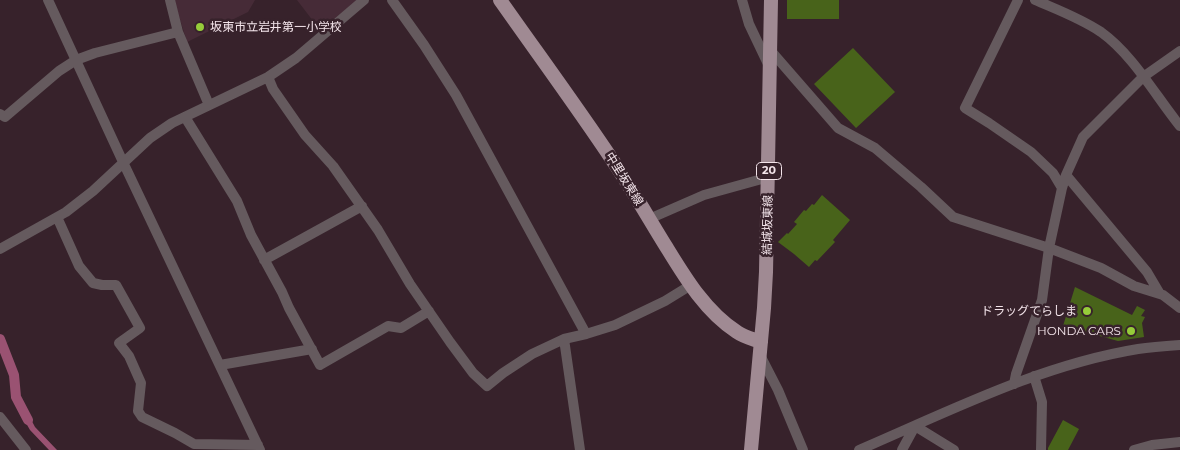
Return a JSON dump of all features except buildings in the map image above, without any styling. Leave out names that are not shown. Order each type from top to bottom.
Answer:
[{"type":"main road","name":"中里坂東線","points":[[500,0],[615,163],[702,301],[724,322],[760,348]]},
{"type":"main road","name":"結城坂東線","points":[[751,450],[766,272],[771,0]]},
{"type":"street","points":[[48,0],[259,448],[190,447],[175,433],[142,417],[138,411],[141,383],[129,356],[119,343],[140,328],[116,285],[93,283],[79,266],[57,217]]},
{"type":"street","points":[[170,0],[178,32],[208,105]]},
{"type":"street","points":[[0,249],[66,212],[93,191],[150,138],[172,123],[268,77],[296,58],[364,0]]},
{"type":"street","points":[[392,0],[456,95],[586,334]]},
{"type":"street","points":[[742,0],[748,24],[770,68]]},
{"type":"street","points":[[1018,0],[965,108],[990,123],[1030,152],[1053,173],[1062,188]]},
{"type":"street","points":[[1035,0],[1068,13],[1101,33],[1123,52],[1180,126]]},
{"type":"street","points":[[0,114],[5,117],[59,70],[76,60],[178,32]]},
{"type":"street","points":[[770,51],[838,128],[875,148],[922,186],[953,217],[1049,248],[1101,268],[1134,286],[1163,295],[1180,308]]},
{"type":"street","points":[[1014,384],[1042,300],[1049,248],[1062,188],[1083,137],[1143,77],[1180,51]]},
{"type":"street","points":[[268,77],[273,89],[305,135],[334,166],[362,206],[429,311],[473,373],[487,386],[532,354],[564,339],[615,325],[664,301],[691,285]]},
{"type":"street","points":[[185,117],[237,201],[250,235],[320,365],[388,326],[402,328],[429,311]]},
{"type":"street","points":[[1066,175],[1147,272],[1160,294]]},
{"type":"street","points":[[649,218],[704,195],[769,177]]},
{"type":"street","points":[[264,260],[362,206]]},
{"type":"street","points":[[564,339],[580,450]]},
{"type":"street","points":[[859,450],[1034,376],[1107,355],[1139,349],[1180,345]]},
{"type":"street","points":[[760,348],[803,450]]},
{"type":"street","points":[[220,365],[312,349]]},
{"type":"street","points":[[1034,376],[1042,402],[1041,450]]},
{"type":"street","points":[[0,417],[26,450]]},
{"type":"street","points":[[902,450],[915,426]]},
{"type":"street","points":[[915,426],[954,450]]},
{"type":"street","points":[[1134,450],[1152,445],[1180,442]]},
{"type":"shaded area","name":"坂東市立岩井第一小学校","points":[[174,0],[255,0],[248,12],[187,42]]},
{"type":"shaded area","name":"坂東市立岩井第一小学校","points":[[297,0],[358,0],[320,30]]},
{"type":"shaded area","points":[[25,408],[35,427],[57,450],[49,450],[30,430],[19,411]]},
{"type":"waterway","points":[[0,339],[14,375],[16,397],[28,420]]},
{"type":"place","name":"坂東市立岩井第一小学校","points":[[200,27]]},
{"type":"place","name":"ドラッグてらしま","points":[[1087,311]]},
{"type":"place","name":"HONDA CARS","points":[[1131,331]]}]
